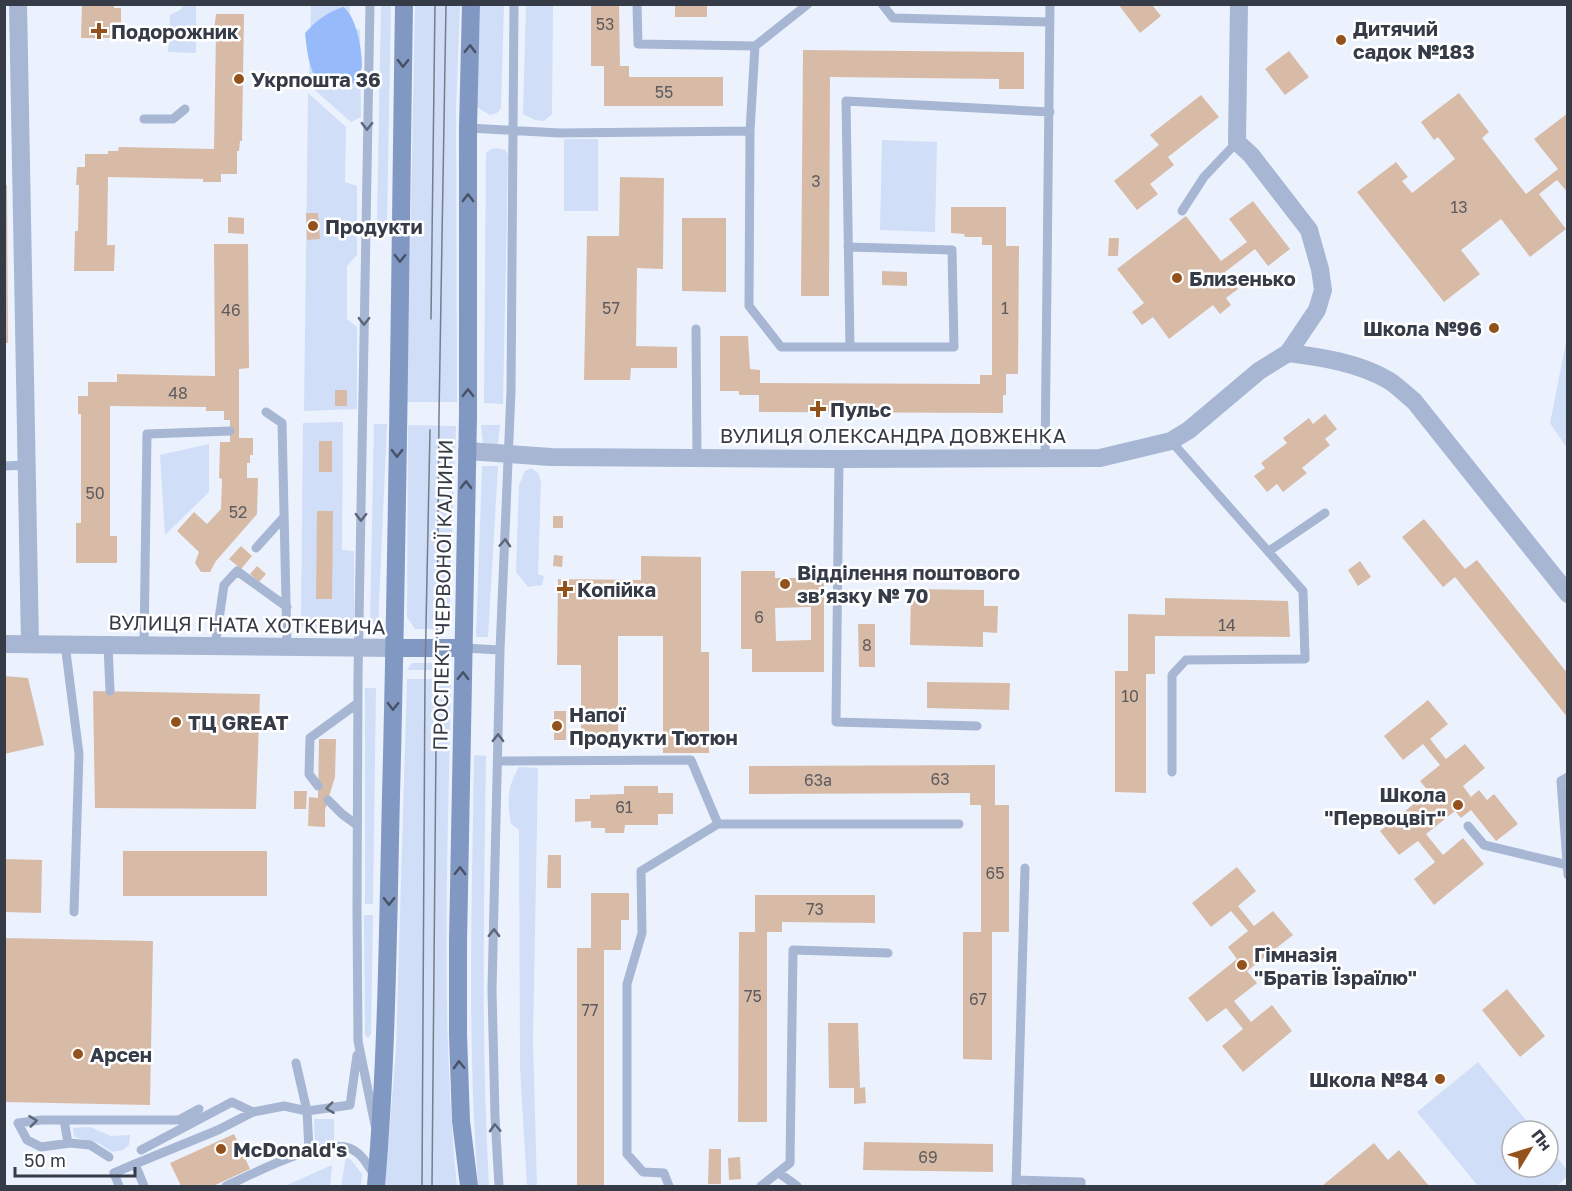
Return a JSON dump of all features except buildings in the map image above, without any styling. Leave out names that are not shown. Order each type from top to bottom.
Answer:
[{"type":"main road","points":[[376,1183],[385,1046],[396,648],[397,402],[404,4]]},
{"type":"main road","name":"ПРОСПЕКТ ЧЕРВОНОЇ КАЛИНИ","points":[[469,1186],[461,1121],[458,1034],[471,4]]},
{"type":"main road","name":"ВУЛИЦЯ ГНАТА ХОТКЕВИЧА","points":[[396,648],[464,648]]},
{"type":"street","points":[[18,4],[30,644]]},
{"type":"street","points":[[1237,142],[1239,4]]},
{"type":"street","name":"ВУЛИЦЯ ОЛЕКСАНДРА ДОВЖЕНКА","points":[[467,451],[551,457],[1045,459],[1100,458],[1171,441],[1189,430],[1258,371],[1288,353],[1317,310],[1323,290],[1320,269],[1309,230],[1251,155],[1237,142]]},
{"type":"street","points":[[1288,353],[1327,358],[1355,367],[1388,380],[1414,401],[1568,594]]},
{"type":"street","name":"ВУЛИЦЯ ГНАТА ХОТКЕВИЧА","points":[[4,644],[396,648]]},
{"type":"lane","points":[[119,1186],[114,1173],[218,1130],[254,1112],[284,1106],[307,1111],[350,1105],[359,1047],[358,704],[370,4]]},
{"type":"lane","points":[[499,1186],[492,990],[500,650],[511,391],[514,4]]},
{"type":"lane","points":[[637,4],[638,44],[755,46],[808,4]]},
{"type":"lane","points":[[882,4],[893,18],[1050,22]]},
{"type":"lane","points":[[1045,459],[1050,4]]},
{"type":"lane","points":[[755,46],[750,131],[749,306],[781,347],[954,347],[952,250],[848,247]]},
{"type":"lane","points":[[850,347],[846,101],[1050,112]]},
{"type":"lane","points":[[144,120],[173,119],[185,109]]},
{"type":"lane","points":[[468,129],[560,133],[750,131]]},
{"type":"lane","points":[[1182,211],[1204,177],[1237,142]]},
{"type":"lane","points":[[696,329],[697,457]]},
{"type":"lane","points":[[266,412],[282,423],[287,646]]},
{"type":"lane","points":[[144,645],[147,434],[230,431]]},
{"type":"lane","points":[[1171,441],[1303,591],[1305,659],[1186,660],[1172,675],[1172,772]]},
{"type":"lane","points":[[839,459],[836,722],[977,726]]},
{"type":"lane","points":[[4,466],[28,465]]},
{"type":"lane","points":[[1269,551],[1325,513]]},
{"type":"lane","points":[[256,548],[284,516]]},
{"type":"lane","points":[[215,646],[224,585],[237,571],[287,607]]},
{"type":"lane","points":[[65,644],[79,754],[74,912]]},
{"type":"lane","points":[[108,645],[110,691]]},
{"type":"lane","points":[[464,648],[500,650]]},
{"type":"lane","points":[[318,786],[309,774],[310,738],[358,704]]},
{"type":"lane","points":[[498,761],[691,760],[718,824]]},
{"type":"lane","points":[[1468,826],[1484,845],[1567,868],[1561,782],[1568,777]]},
{"type":"lane","points":[[328,800],[357,825]]},
{"type":"lane","points":[[669,1186],[664,1173],[644,1172],[627,1154],[627,984],[642,933],[642,871],[718,824],[959,824]]},
{"type":"lane","points":[[1025,868],[1016,1183],[1081,1182],[1081,1186]]},
{"type":"lane","points":[[761,1186],[790,1162],[793,950],[888,953]]},
{"type":"lane","points":[[359,1047],[379,1149]]},
{"type":"lane","points":[[296,1063],[307,1111],[309,1150]]},
{"type":"lane","points":[[141,1150],[232,1102],[254,1112]]},
{"type":"lane","points":[[109,1157],[90,1145],[68,1143],[41,1147],[27,1140],[18,1123],[40,1120],[179,1120],[199,1109]]},
{"type":"lane","points":[[64,1120],[68,1143]]},
{"type":"lane","points":[[226,1186],[309,1150],[348,1148],[363,1157],[376,1183]]},
{"type":"lane","points":[[135,1164],[144,1186]]},
{"type":"lane","points":[[779,1173],[796,1186]]},
{"type":"shaded area","points":[[184,5],[196,5],[196,53],[168,52],[170,15]]},
{"type":"shaded area","points":[[311,5],[350,5],[349,27],[360,30],[361,117],[351,122],[309,85]]},
{"type":"shaded area","points":[[381,5],[391,5],[387,222],[377,222]]},
{"type":"shaded area","points":[[415,5],[460,5],[456,111],[457,402],[407,402]]},
{"type":"shaded area","points":[[480,5],[504,5],[501,108],[497,113],[490,115],[477,107]]},
{"type":"shaded area","points":[[526,5],[553,5],[552,114],[544,121],[535,120],[523,114]]},
{"type":"shaded area","points":[[343,7],[348,11],[357,33],[361,50],[361,70],[356,83],[323,87],[312,69],[305,33],[322,17]]},
{"type":"shaded area","points":[[308,93],[346,127],[345,182],[357,186],[357,255],[347,266],[347,319],[357,327],[357,409],[304,411]]},
{"type":"shaded area","points":[[564,139],[598,139],[598,211],[564,211]]},
{"type":"shaded area","points":[[882,140],[937,142],[935,232],[880,230]]},
{"type":"shaded area","points":[[498,148],[505,150],[508,154],[503,404],[484,403],[486,153]]},
{"type":"shaded area","points":[[1567,337],[1567,448],[1550,423]]},
{"type":"shaded area","points":[[343,422],[342,550],[354,551],[354,628],[301,627],[303,423]]},
{"type":"shaded area","points":[[374,424],[387,424],[378,626],[370,622]]},
{"type":"shaded area","points":[[408,425],[456,426],[449,622],[444,629],[415,629],[407,617]]},
{"type":"shaded area","points":[[481,425],[500,425],[498,444],[483,445]]},
{"type":"shaded area","points":[[209,444],[209,492],[165,535],[160,455]]},
{"type":"shaded area","points":[[482,466],[498,466],[488,637],[476,637]]},
{"type":"shaded area","points":[[531,468],[538,473],[541,481],[538,574],[544,576],[542,585],[528,587],[516,572],[519,485],[525,471]]},
{"type":"shaded area","points":[[412,663],[442,663],[450,670],[407,670]]},
{"type":"shaded area","points":[[407,679],[451,679],[446,933],[448,1060],[457,1186],[385,1186],[396,1048]]},
{"type":"shaded area","points":[[365,688],[376,688],[373,904],[365,904]]},
{"type":"shaded area","points":[[474,755],[486,756],[484,1025],[489,1186],[478,1186],[472,1079]]},
{"type":"shaded area","points":[[519,767],[538,768],[533,1041],[537,1186],[527,1186],[520,1067],[519,830],[511,824],[509,809],[510,788]]},
{"type":"shaded area","points":[[364,915],[373,915],[371,1034],[368,1038],[365,1035]]},
{"type":"shaded area","points":[[1478,1062],[1525,1119],[1500,1119],[1500,1179],[1560,1179],[1560,1161],[1567,1170],[1567,1177],[1557,1186],[1478,1186],[1417,1112]]},
{"type":"shaded area","points":[[314,1119],[334,1119],[334,1143],[315,1143]]},
{"type":"shaded area","points":[[90,1127],[111,1136],[130,1135],[129,1145],[123,1150],[112,1152],[100,1144],[74,1137],[73,1128]]},
{"type":"shaded area","points":[[346,1157],[362,1174],[361,1186],[341,1186]]},
{"type":"shaded area","points":[[332,1165],[330,1186],[285,1186]]},
{"type":"tram line","points":[[431,319],[435,4]]},
{"type":"tram line","points":[[432,1186],[439,415],[446,4]]},
{"type":"tram line","points":[[422,1186],[425,675],[430,430]]},
{"type":"place","name":"Подорожник","points":[[99,31]]},
{"type":"place","name":"Дитячий садок №183","points":[[1341,40]]},
{"type":"place","name":"Укрпошта 36","points":[[239,79]]},
{"type":"place","name":"Продукти","points":[[313,226]]},
{"type":"place","name":"Близенько","points":[[1177,278]]},
{"type":"place","name":"Школа №96","points":[[1494,328]]},
{"type":"place","name":"Пульс","points":[[818,409]]},
{"type":"place","name":"Відділення поштового зв’язку № 70","points":[[785,584]]},
{"type":"place","name":"Копійка","points":[[565,589]]},
{"type":"place","name":"ТЦ GREAT","points":[[176,722]]},
{"type":"place","name":"Напої Продукти Тютюн","points":[[557,726]]},
{"type":"place","name":"Школа \"Первоцвіт\"","points":[[1458,805]]},
{"type":"place","name":"Гімназія \"Братів Їзраїлю\"","points":[[1242,965]]},
{"type":"place","name":"Арсен","points":[[78,1054]]},
{"type":"place","name":"Школа №84","points":[[1440,1079]]},
{"type":"place","name":"McDonald's","points":[[221,1149]]}]
